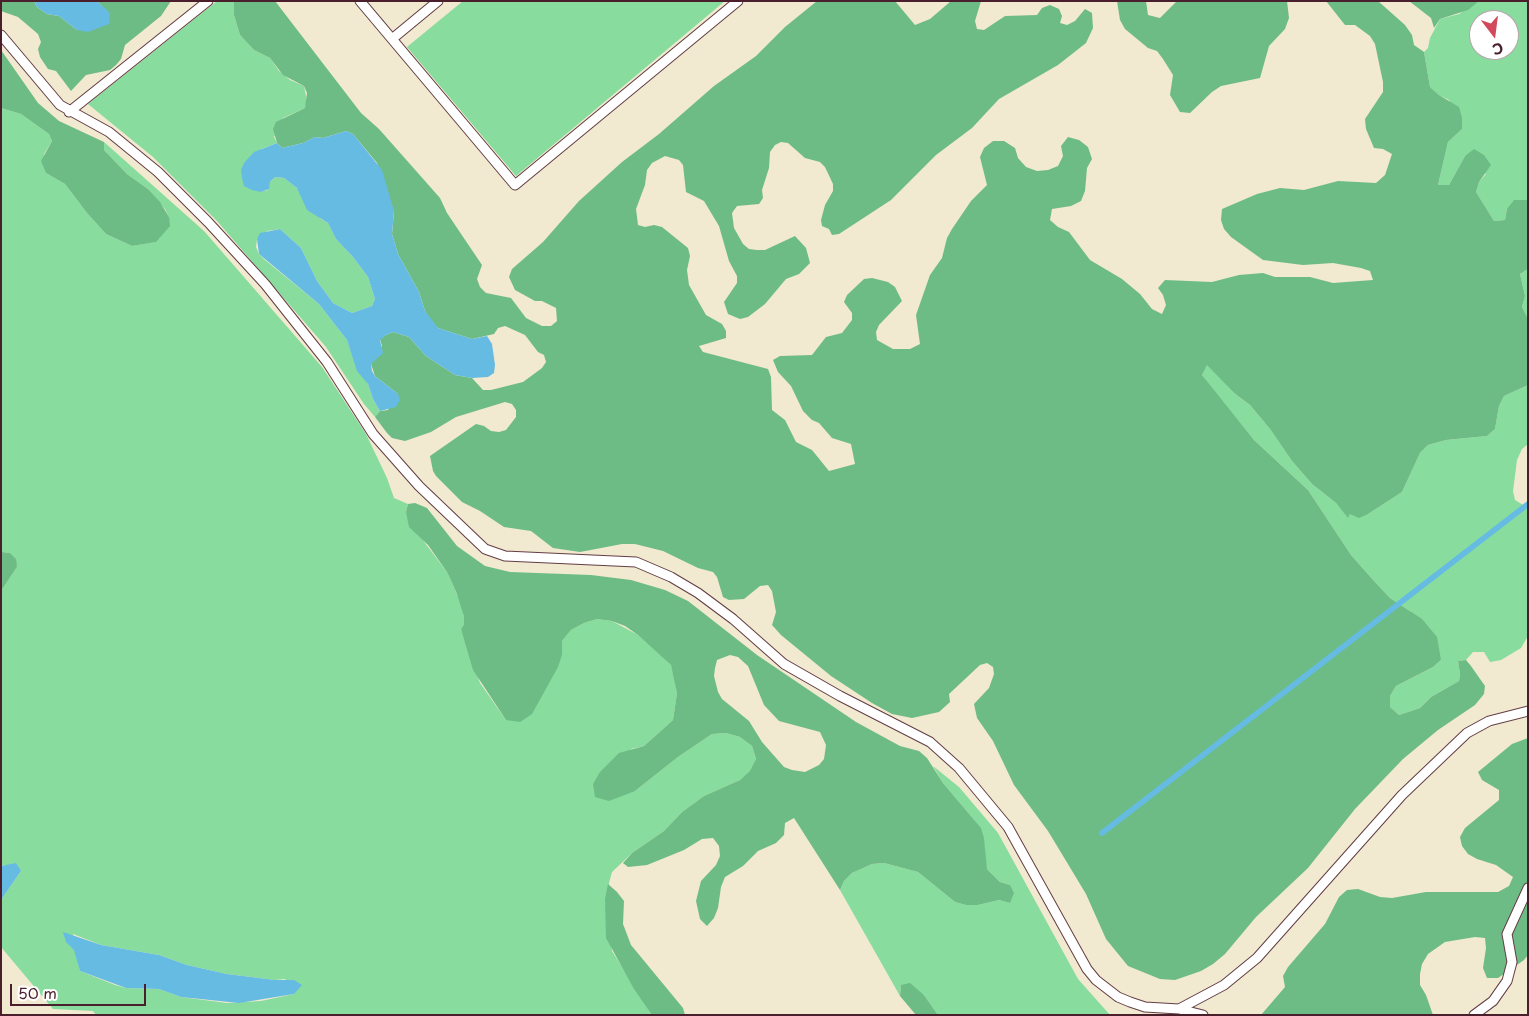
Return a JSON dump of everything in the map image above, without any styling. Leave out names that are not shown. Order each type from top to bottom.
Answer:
[{"type":"lane","points":[[69,112],[208,1]]},
{"type":"lane","points":[[360,1],[515,184],[738,1]]},
{"type":"lane","points":[[392,40],[438,1]]},
{"type":"lane","points":[[1,34],[60,105],[69,112],[109,132],[158,172],[208,222],[265,284],[327,362],[373,434],[419,486],[485,548],[505,556],[636,562],[671,577],[698,592],[734,619],[784,664],[840,696],[930,742],[959,768],[1008,827],[1087,969],[1096,980],[1118,997],[1145,1007],[1179,1009],[1203,1015]]},
{"type":"lane","points":[[1179,1009],[1224,985],[1257,958],[1402,795],[1468,733],[1489,721],[1528,711]]},
{"type":"lane","points":[[1474,1015],[1493,1001],[1507,981],[1512,962],[1507,934],[1528,888]]},
{"type":"green space","points":[[1,1],[34,1],[37,7],[47,14],[59,16],[77,30],[102,6],[97,1],[171,1],[161,16],[125,45],[121,59],[116,65],[110,70],[86,75],[71,91],[56,71],[48,69],[40,57],[38,49],[41,42],[38,34],[18,17],[1,11]]},
{"type":"green space","points":[[217,1],[234,1],[234,15],[240,35],[254,50],[270,58],[279,71],[290,80],[304,86],[307,101],[305,108],[283,118],[274,137],[277,143],[261,149],[260,192],[268,190],[270,182],[275,177],[284,178],[297,188],[321,219],[328,223],[336,239],[368,277],[375,299],[372,306],[352,313],[333,303],[317,281],[301,248],[280,229],[267,231],[257,239],[256,247],[259,254],[265,260],[319,304],[347,340],[355,363],[368,384],[373,399],[380,411],[375,417],[364,404],[326,347],[217,221],[153,157],[88,104]]},
{"type":"green space","points":[[234,1],[275,1],[361,113],[379,129],[440,198],[447,213],[482,265],[477,279],[480,287],[486,293],[511,298],[526,318],[542,326],[551,326],[557,321],[556,308],[542,301],[535,301],[515,290],[509,277],[512,269],[543,242],[579,201],[622,162],[659,134],[714,86],[756,56],[785,27],[817,1],[895,1],[915,25],[930,19],[951,1],[981,1],[975,21],[977,29],[984,30],[1005,16],[1037,15],[1042,8],[1050,5],[1059,9],[1062,16],[1060,23],[1067,25],[1075,21],[1085,9],[1092,13],[1093,28],[1086,43],[1058,65],[999,99],[972,128],[936,155],[891,200],[839,234],[832,235],[829,229],[822,226],[821,220],[825,205],[833,191],[833,184],[825,167],[820,162],[805,158],[788,143],[781,142],[775,145],[770,152],[769,168],[762,190],[763,198],[759,204],[737,206],[732,213],[734,228],[743,244],[749,249],[765,250],[795,236],[806,248],[810,263],[799,274],[786,279],[765,304],[748,317],[740,319],[728,314],[724,302],[737,283],[737,276],[729,261],[719,226],[704,201],[686,192],[683,165],[679,160],[665,156],[652,163],[647,170],[645,185],[636,209],[638,225],[662,227],[688,248],[690,256],[687,270],[689,285],[706,315],[722,324],[726,331],[726,338],[699,346],[703,352],[768,369],[771,377],[772,410],[785,420],[796,442],[812,450],[829,471],[855,464],[851,444],[832,438],[819,423],[812,420],[803,411],[791,386],[778,372],[773,360],[780,356],[812,355],[826,337],[842,333],[852,320],[852,313],[844,302],[847,295],[864,279],[872,278],[888,282],[895,287],[902,301],[879,325],[876,332],[877,340],[893,349],[910,349],[920,344],[916,315],[930,275],[942,258],[947,238],[952,229],[971,201],[987,185],[980,157],[984,148],[993,141],[1004,141],[1015,148],[1018,158],[1026,167],[1037,171],[1048,170],[1058,166],[1063,156],[1061,146],[1068,137],[1079,140],[1088,147],[1092,159],[1087,168],[1085,191],[1081,201],[1071,206],[1052,209],[1050,220],[1058,227],[1069,232],[1090,260],[1122,279],[1140,294],[1152,309],[1162,314],[1166,305],[1163,295],[1158,288],[1165,280],[1212,282],[1239,275],[1263,273],[1275,277],[1310,277],[1333,283],[1373,280],[1370,271],[1361,268],[1333,263],[1303,265],[1263,260],[1231,237],[1224,229],[1221,220],[1222,209],[1257,194],[1280,188],[1304,190],[1338,181],[1376,183],[1385,175],[1392,154],[1383,149],[1374,148],[1366,129],[1365,119],[1383,92],[1383,82],[1375,44],[1370,36],[1355,25],[1345,25],[1326,1],[1378,1],[1405,25],[1412,35],[1414,45],[1424,52],[1430,87],[1459,107],[1462,129],[1448,142],[1438,185],[1449,185],[1465,156],[1474,149],[1484,155],[1491,165],[1479,182],[1476,192],[1494,221],[1505,220],[1507,209],[1514,200],[1528,200],[1528,269],[1520,274],[1525,296],[1522,307],[1528,319],[1528,385],[1504,396],[1499,406],[1495,429],[1487,436],[1446,440],[1428,445],[1420,453],[1402,492],[1368,514],[1359,518],[1350,514],[1348,518],[1336,503],[1312,484],[1292,461],[1270,429],[1250,405],[1234,393],[1207,365],[1202,375],[1254,440],[1308,490],[1351,555],[1374,581],[1390,598],[1422,619],[1437,637],[1441,660],[1433,667],[1396,686],[1390,696],[1390,707],[1399,715],[1420,708],[1431,697],[1459,681],[1458,661],[1466,660],[1471,666],[1485,686],[1484,694],[1475,705],[1438,730],[1403,759],[1355,809],[1308,868],[1256,917],[1225,954],[1213,964],[1201,971],[1175,980],[1160,979],[1128,966],[1106,939],[1086,894],[1048,831],[1014,785],[993,741],[977,718],[974,704],[989,688],[994,674],[993,667],[987,663],[980,665],[949,694],[950,702],[939,712],[912,718],[892,714],[831,676],[781,635],[772,625],[776,612],[772,591],[768,585],[760,586],[744,599],[729,600],[723,597],[717,577],[713,572],[698,568],[663,551],[635,544],[622,544],[580,552],[553,548],[531,531],[504,527],[462,502],[436,476],[430,456],[476,424],[484,426],[491,431],[499,432],[506,430],[516,417],[516,410],[512,404],[505,402],[456,417],[431,432],[405,441],[392,438],[387,433],[375,417],[380,411],[388,410],[398,394],[375,376],[371,364],[382,346],[380,339],[386,335],[393,332],[409,337],[426,356],[455,375],[472,378],[483,390],[491,390],[523,382],[542,368],[546,362],[544,355],[538,352],[525,335],[505,326],[498,328],[494,334],[472,339],[438,328],[432,323],[425,311],[419,292],[398,254],[392,234],[394,212],[377,163],[353,134],[346,131],[323,138],[315,137],[303,143],[282,148],[277,143],[273,129],[276,122],[305,108],[307,93],[304,86],[283,75],[270,58],[254,50],[240,35],[234,15]]},
{"type":"green space","points":[[463,1],[725,1],[516,176],[407,47]]},
{"type":"green space","points":[[1117,1],[1146,1],[1148,15],[1160,18],[1177,1],[1287,1],[1289,18],[1285,29],[1269,46],[1260,78],[1221,86],[1190,113],[1180,112],[1170,95],[1173,75],[1157,51],[1148,48],[1125,29],[1120,20]]},
{"type":"green space","points":[[1409,1],[1479,1],[1468,10],[1440,19],[1434,28],[1431,18]]},
{"type":"green space","points":[[1479,1],[1528,1],[1528,200],[1507,209],[1505,220],[1494,221],[1476,192],[1479,182],[1486,174],[1465,156],[1449,185],[1438,185],[1448,142],[1462,129],[1449,100],[1439,95],[1430,87],[1424,52],[1428,48],[1430,38],[1440,19],[1459,14]]},
{"type":"green space","points":[[1,50],[38,103],[59,121],[104,142],[104,150],[127,174],[148,189],[160,202],[169,217],[170,226],[156,242],[132,246],[106,234],[65,184],[46,173],[41,161],[52,141],[49,134],[21,114],[1,108]]},
{"type":"green space","points":[[1,108],[21,114],[49,134],[52,141],[44,154],[46,173],[65,184],[106,234],[132,246],[155,242],[169,217],[165,209],[148,189],[127,174],[104,150],[104,142],[204,231],[322,367],[366,434],[387,478],[394,498],[408,504],[406,512],[422,539],[447,572],[460,601],[464,617],[464,624],[461,629],[480,683],[506,720],[544,691],[562,655],[562,641],[571,630],[597,619],[612,621],[638,635],[671,665],[675,679],[677,693],[673,720],[644,746],[631,749],[635,791],[678,757],[712,734],[726,733],[740,737],[752,746],[756,759],[751,771],[740,780],[704,796],[682,812],[664,831],[632,853],[612,872],[605,898],[612,951],[652,1015],[96,1015],[93,1011],[53,1009],[1,947],[1,900],[21,871],[6,865],[1,866],[1,591],[17,567],[10,553],[1,552]],"holes":[[[73,934],[101,945],[159,955],[187,965],[227,974],[275,980],[285,979],[294,994],[261,1001],[227,1003],[181,997],[159,989],[126,988],[80,971]]]},
{"type":"green space","points":[[1528,269],[1528,319],[1522,307],[1525,296],[1520,274]]},
{"type":"green space","points":[[1207,364],[1234,393],[1250,405],[1270,429],[1292,461],[1312,484],[1336,503],[1348,517],[1350,514],[1368,514],[1402,492],[1420,453],[1428,445],[1446,440],[1487,436],[1495,429],[1499,406],[1504,396],[1528,385],[1528,444],[1522,449],[1517,460],[1513,491],[1515,500],[1528,508],[1528,636],[1521,648],[1501,660],[1490,662],[1484,652],[1473,652],[1466,660],[1458,661],[1459,681],[1431,697],[1420,708],[1399,715],[1390,707],[1390,696],[1396,686],[1433,667],[1441,660],[1410,611],[1390,598],[1351,555],[1308,490],[1254,440],[1209,385],[1202,375]]},
{"type":"green space","points":[[415,503],[427,508],[457,546],[485,566],[510,572],[591,575],[631,580],[665,590],[688,601],[757,655],[856,722],[900,746],[919,751],[927,758],[943,783],[981,828],[984,838],[987,869],[1000,882],[1010,885],[1014,893],[1010,903],[999,900],[978,905],[966,905],[955,902],[918,872],[884,863],[872,864],[852,873],[844,881],[840,890],[794,818],[785,823],[784,835],[776,843],[758,851],[743,866],[725,877],[721,887],[718,908],[714,918],[707,926],[700,919],[696,901],[701,881],[716,865],[720,856],[719,846],[713,838],[702,839],[684,850],[647,865],[628,867],[623,863],[632,853],[664,831],[682,812],[704,796],[740,780],[750,771],[756,759],[752,746],[740,737],[726,733],[712,734],[678,757],[635,791],[609,801],[595,797],[593,784],[600,772],[619,753],[644,746],[673,720],[677,693],[671,665],[638,635],[625,626],[612,621],[597,619],[584,623],[571,630],[562,641],[562,655],[558,667],[532,714],[520,722],[506,720],[473,670],[461,629],[464,624],[464,617],[457,594],[447,572],[428,545],[409,527],[406,512],[408,504]],"holes":[[[730,655],[738,657],[748,666],[764,705],[779,721],[820,732],[826,745],[824,759],[819,765],[805,772],[784,767],[762,742],[749,721],[722,699],[714,676],[717,660]]]},
{"type":"green space","points":[[2,552],[10,553],[16,559],[17,567],[1,591]]},
{"type":"green space","points":[[1528,738],[1528,955],[1524,960],[1498,978],[1487,978],[1483,968],[1486,948],[1485,938],[1475,937],[1445,942],[1428,954],[1422,964],[1420,974],[1420,985],[1426,995],[1433,1015],[1261,1015],[1285,987],[1283,976],[1288,967],[1325,924],[1339,897],[1347,890],[1358,889],[1380,897],[1392,898],[1426,892],[1498,892],[1509,886],[1513,877],[1496,865],[1468,854],[1462,846],[1460,837],[1465,828],[1499,800],[1499,790],[1482,780],[1478,772],[1512,744]]},
{"type":"green space","points":[[933,766],[959,787],[998,833],[1078,979],[1110,1015],[938,1015],[924,995],[901,985],[900,996],[840,890],[844,881],[852,873],[872,864],[884,863],[918,872],[955,902],[966,905],[978,905],[999,900],[1010,903],[1010,885],[1000,882],[987,869],[984,859],[985,848],[975,821],[943,783]]},
{"type":"green space","points":[[608,884],[624,901],[623,924],[631,945],[683,1008],[685,1015],[652,1015],[634,989],[606,938],[605,898]]},
{"type":"green space","points":[[910,983],[924,995],[938,1015],[916,1015],[900,996],[901,985]]},
{"type":"water","points":[[34,1],[97,1],[110,13],[109,24],[88,32],[77,30],[59,16],[47,14],[37,7]]},
{"type":"water","points":[[346,131],[353,134],[382,170],[394,211],[392,234],[398,254],[419,292],[425,311],[438,328],[472,339],[487,336],[492,344],[495,365],[494,373],[488,377],[472,378],[455,375],[426,356],[409,337],[393,332],[380,340],[383,353],[371,364],[375,376],[398,394],[400,400],[396,407],[380,411],[373,399],[368,384],[357,371],[347,340],[319,304],[259,254],[257,239],[260,233],[280,229],[301,248],[317,281],[333,303],[352,313],[372,306],[375,299],[368,277],[336,239],[328,223],[307,210],[297,188],[284,178],[275,177],[270,182],[269,189],[261,192],[244,186],[242,178],[241,170],[244,163],[254,152],[277,143],[282,148],[303,143],[315,137],[323,138]]},
{"type":"water","points":[[16,863],[21,871],[1,900],[1,866]]},
{"type":"water","points":[[63,932],[101,945],[159,955],[187,965],[227,974],[275,980],[294,980],[302,985],[294,994],[239,1003],[181,997],[159,989],[126,988],[80,971],[74,950],[66,942]]},
{"type":"waterway","points":[[1102,833],[1528,504]]}]
